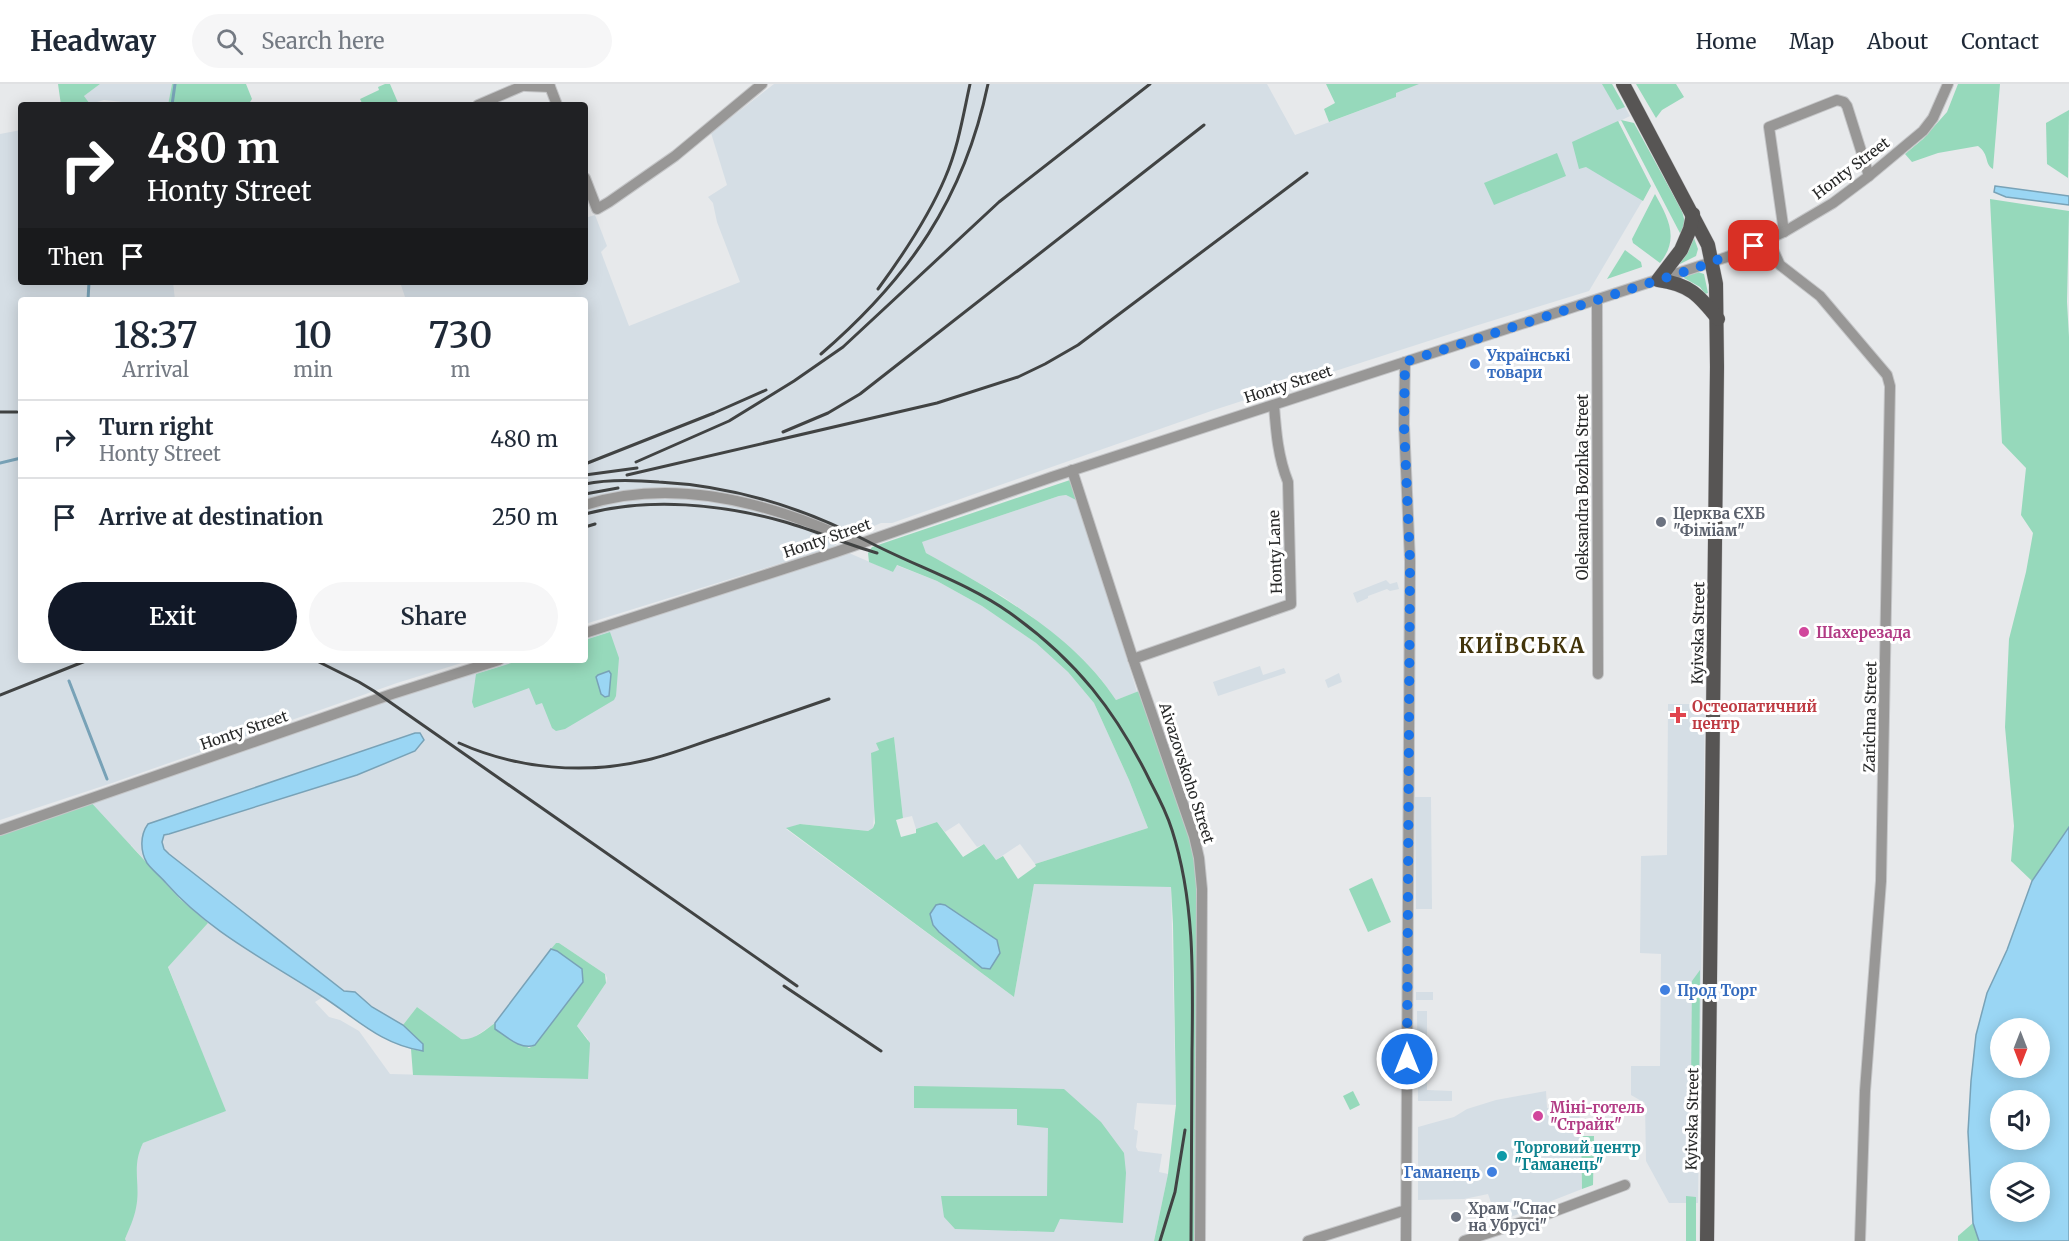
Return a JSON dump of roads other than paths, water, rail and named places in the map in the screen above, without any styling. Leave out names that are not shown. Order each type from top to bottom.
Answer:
[{"type":"main road","name":"Kyivska Street","points":[[1623,84],[1708,245],[1716,284],[1718,319],[1707,1241]]},
{"type":"main road","points":[[1693,214],[1690,229],[1681,250],[1658,280],[1689,288],[1702,299],[1718,319]]},
{"type":"street","points":[[588,186],[597,209],[675,156],[762,84]]},
{"type":"street","name":"Honty Street","points":[[588,632],[859,544],[1072,470],[1727,257],[1784,232],[1833,203],[1869,176],[1923,131],[1933,118],[1948,84]]},
{"type":"street","points":[[485,102],[526,85],[550,86],[556,102]]},
{"type":"street","points":[[1784,232],[1769,127],[1837,100],[1844,102],[1869,176]]},
{"type":"street","name":"Zarichna Street","points":[[1768,239],[1780,265],[1820,296],[1887,375],[1890,386],[1881,881],[1865,1091],[1860,1241]]},
{"type":"street","name":"Oleksandra Bozhka Street","points":[[1597,300],[1598,674]]},
{"type":"street","points":[[1405,362],[1404,424],[1410,561],[1407,1241]]},
{"type":"street","name":"Honty Lane","points":[[1133,659],[1291,604],[1288,482],[1281,465],[1276,440],[1274,405]]},
{"type":"street","name":"Aivazovskoho Street","points":[[1072,470],[1133,659],[1194,836],[1199,858],[1202,890],[1200,1241]]},
{"type":"street","points":[[588,504],[611,496],[644,493],[707,495],[787,515],[859,544]]},
{"type":"street","name":"Honty Street","points":[[0,830],[392,694],[490,663]]},
{"type":"street","points":[[1464,1241],[1550,1213],[1625,1185]]},
{"type":"street","points":[[1308,1241],[1406,1210]]},
{"type":"water","points":[[1995,186],[2069,196],[2069,205],[2006,197],[1994,192]]},
{"type":"water","points":[[609,671],[611,674],[609,696],[605,697],[601,694],[596,677]]},
{"type":"water","points":[[420,733],[424,740],[415,751],[357,775],[164,835],[162,842],[169,854],[344,991],[355,992],[372,1007],[403,1025],[423,1044],[423,1051],[393,1042],[368,1029],[200,916],[149,866],[143,853],[142,843],[143,833],[148,824]]},
{"type":"water","points":[[2069,827],[2069,1241],[1979,1241],[1973,1223],[1968,1132],[1976,1035],[1987,993],[2007,950],[2032,881]]},
{"type":"water","points":[[936,905],[945,905],[997,940],[1000,953],[990,969],[982,968],[933,925],[930,914]]},
{"type":"water","points":[[551,949],[582,969],[583,982],[535,1045],[524,1046],[495,1029],[495,1023]]},
{"type":"waterway","points":[[172,102],[175,84]]},
{"type":"waterway","points":[[88,297],[89,285]]},
{"type":"waterway","points":[[0,463],[18,459]]},
{"type":"waterway","points":[[69,681],[107,779]]},
{"type":"railway","points":[[878,289],[915,236],[950,167],[970,84]]},
{"type":"railway","points":[[821,354],[881,296],[929,234],[964,164],[978,126],[988,84]]},
{"type":"railway","points":[[636,462],[729,421],[794,381],[843,347],[999,202],[1150,84]]},
{"type":"railway","points":[[783,432],[828,413],[860,394],[1204,125]]},
{"type":"railway","points":[[627,475],[937,403],[1018,377],[1078,345],[1307,173]]},
{"type":"railway","points":[[588,463],[766,390]]},
{"type":"railway","points":[[0,412],[17,412]]},
{"type":"railway","points":[[588,475],[637,468]]},
{"type":"railway","points":[[588,484],[631,480],[714,488],[766,500],[817,518],[958,583],[993,602],[1055,649],[1092,689],[1138,757],[1168,818],[1180,857],[1189,912],[1193,996],[1191,1241]]},
{"type":"railway","points":[[588,493],[618,488]]},
{"type":"railway","points":[[588,513],[660,504],[711,507],[785,522],[877,553]]},
{"type":"railway","points":[[588,526],[595,524]]},
{"type":"railway","points":[[0,695],[80,663]]},
{"type":"railway","points":[[321,663],[374,691],[797,986]]},
{"type":"railway","points":[[459,743],[481,752],[528,764],[576,768],[624,765],[666,755],[829,699]]},
{"type":"railway","points":[[784,986],[881,1051]]},
{"type":"railway","points":[[1160,1241],[1175,1192],[1185,1130]]},
{"type":"place","name":"Українські товари","points":[[1475,364]]},
{"type":"place","name":"Церква ЄХБ \"Фіміам\"","points":[[1661,522]]},
{"type":"place","name":"Шахерезада","points":[[1804,632]]},
{"type":"place","name":"Остеопатичний центр","points":[[1678,715]]},
{"type":"place","name":"Прод Торг","points":[[1665,990]]},
{"type":"place","name":"Міні-готель \"Страйк\"","points":[[1538,1116]]},
{"type":"place","name":"Торговий центр \"Гаманець\"","points":[[1502,1156]]},
{"type":"place","name":"Гаманець","points":[[1492,1172]]},
{"type":"place","name":"Храм \"Спас на Убрусі\"","points":[[1456,1217]]},
{"type":"district","name":"КИЇВСЬКА","points":[[1522,645]]}]
